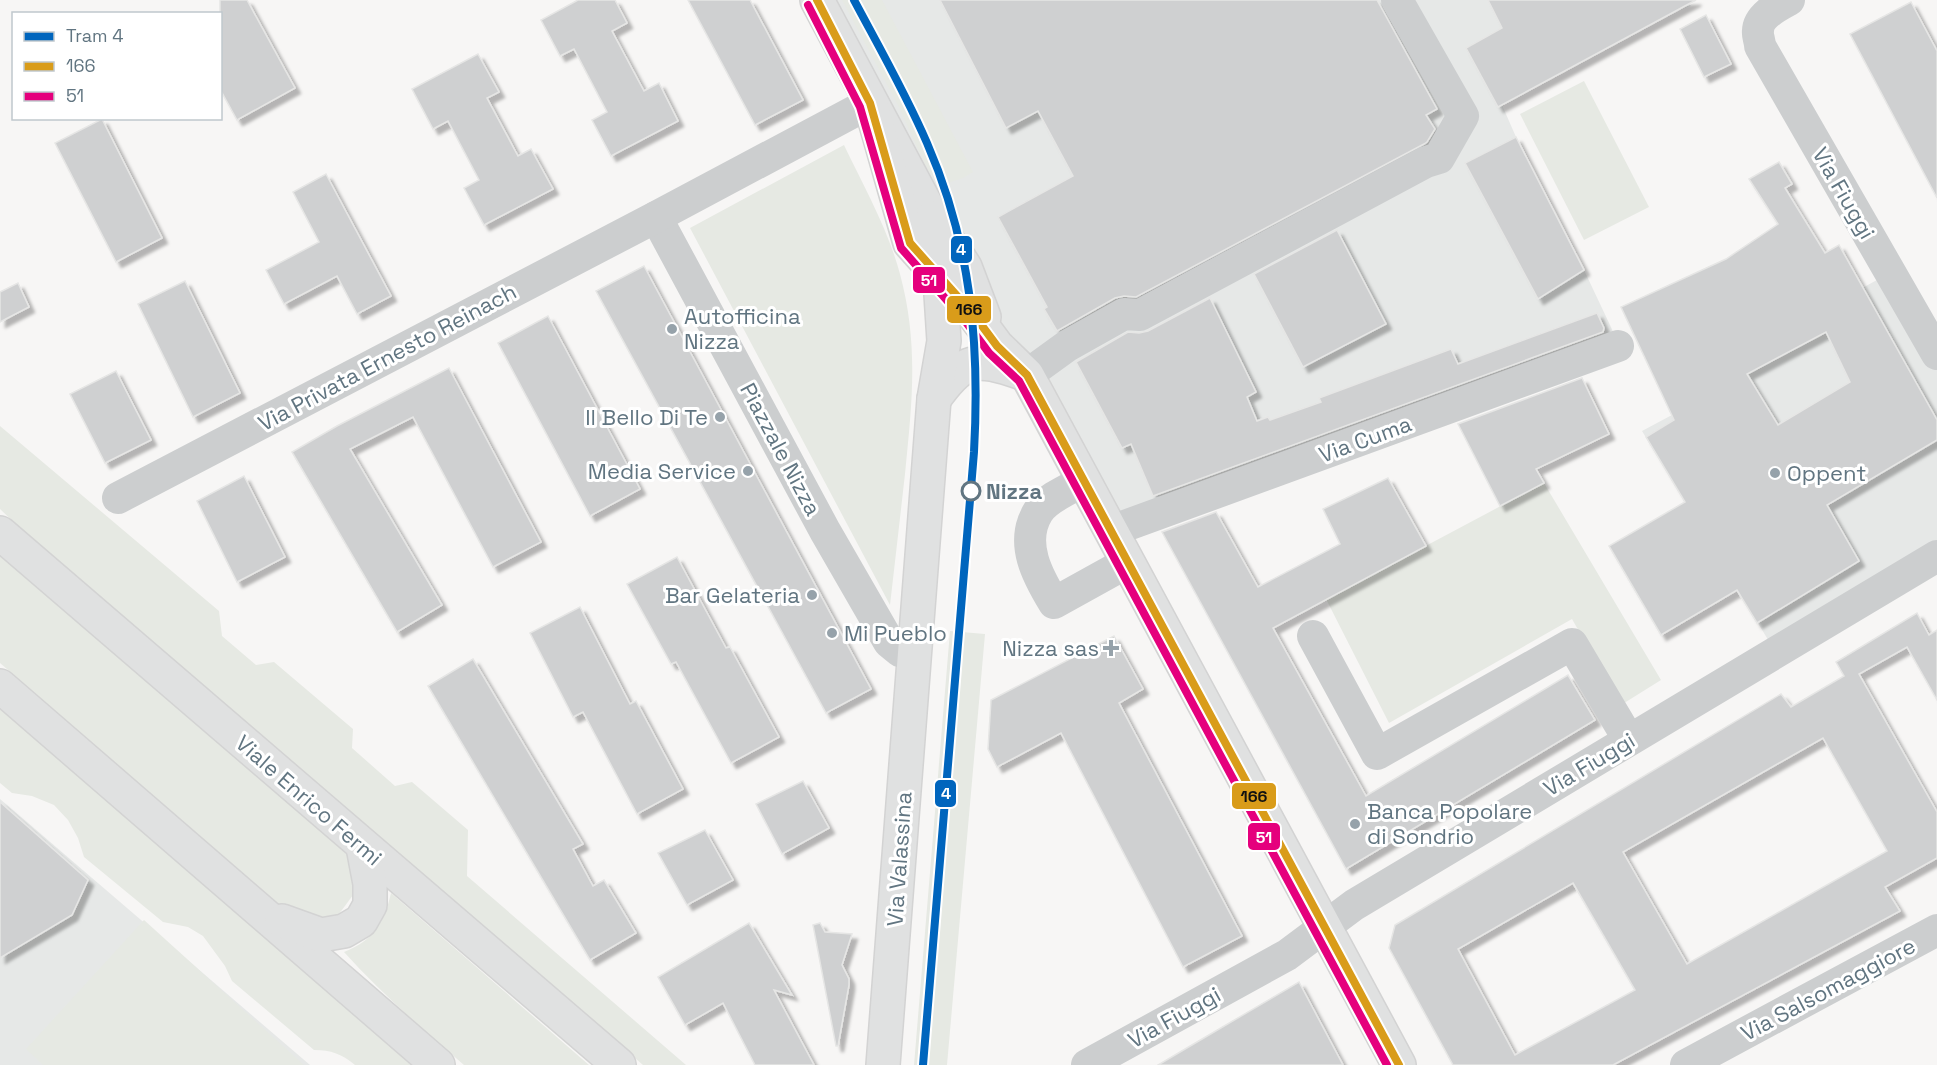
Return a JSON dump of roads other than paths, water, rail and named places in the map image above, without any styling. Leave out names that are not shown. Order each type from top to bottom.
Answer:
[{"type":"main road","points":[[817,0],[933,218],[965,267],[980,302],[990,336]]},
{"type":"main road","points":[[870,103],[910,243],[925,317],[934,399]]},
{"type":"main road","points":[[915,654],[934,399],[944,341],[933,218]]},
{"type":"main road","points":[[910,243],[997,346],[1027,375],[1399,1065]]},
{"type":"main road","points":[[934,399],[949,378],[962,368],[977,363],[992,363],[1027,375]]},
{"type":"main road","name":"Viale Enrico Fermi","points":[[0,533],[619,1065]]},
{"type":"main road","name":"Via Valassina","points":[[883,1065],[915,654]]},
{"type":"main road","points":[[0,686],[438,1065]]},
{"type":"main road","points":[[264,914],[321,935],[344,931],[361,921],[370,905],[370,884],[363,847]]},
{"type":"street","points":[[1027,375],[1066,346],[1124,314],[1140,315],[1416,167],[1439,158],[1463,116],[1397,0]]},
{"type":"street","name":"Via Fiuggi","points":[[1789,0],[1772,9],[1762,21],[1757,29],[1760,46],[1937,354]]},
{"type":"street","points":[[656,217],[870,103]]},
{"type":"street","name":"Via Privata Ernesto Reinach","points":[[118,498],[656,217]]},
{"type":"street","name":"Piazzale Nizza","points":[[656,217],[825,531],[889,642],[900,651],[915,654]]},
{"type":"street","name":"Via Cuma","points":[[1111,531],[1618,346]]},
{"type":"street","points":[[1084,481],[1049,502],[1038,512],[1031,532],[1031,555],[1038,576],[1054,603],[1128,562]]},
{"type":"street","name":"Via Fiuggi","points":[[1087,1065],[1287,955],[1354,905],[1937,556]]},
{"type":"street","points":[[1312,636],[1377,754],[1572,644],[1629,740]]},
{"type":"street","name":"Via Salsomaggiore","points":[[1686,1065],[1937,930]]},
{"type":"tram line","name":"4","points":[[854,0],[910,107],[942,181],[963,256],[973,333],[976,412],[974,452],[923,1065]]},
{"type":"place","name":"Autofficina Nizza","points":[[672,329]]},
{"type":"place","name":"Il Bello Di Te","points":[[720,417]]},
{"type":"place","name":"Media Service","points":[[748,471]]},
{"type":"place","name":"Oppent","points":[[1775,473]]},
{"type":"place","name":"Nizza","points":[[971,491]]},
{"type":"place","name":"Bar Gelateria","points":[[812,595]]},
{"type":"place","name":"Mi Pueblo","points":[[832,633]]},
{"type":"place","name":"Nizza sas","points":[[1111,648]]},
{"type":"place","name":"Banca Popolare di Sondrio","points":[[1355,824]]}]
